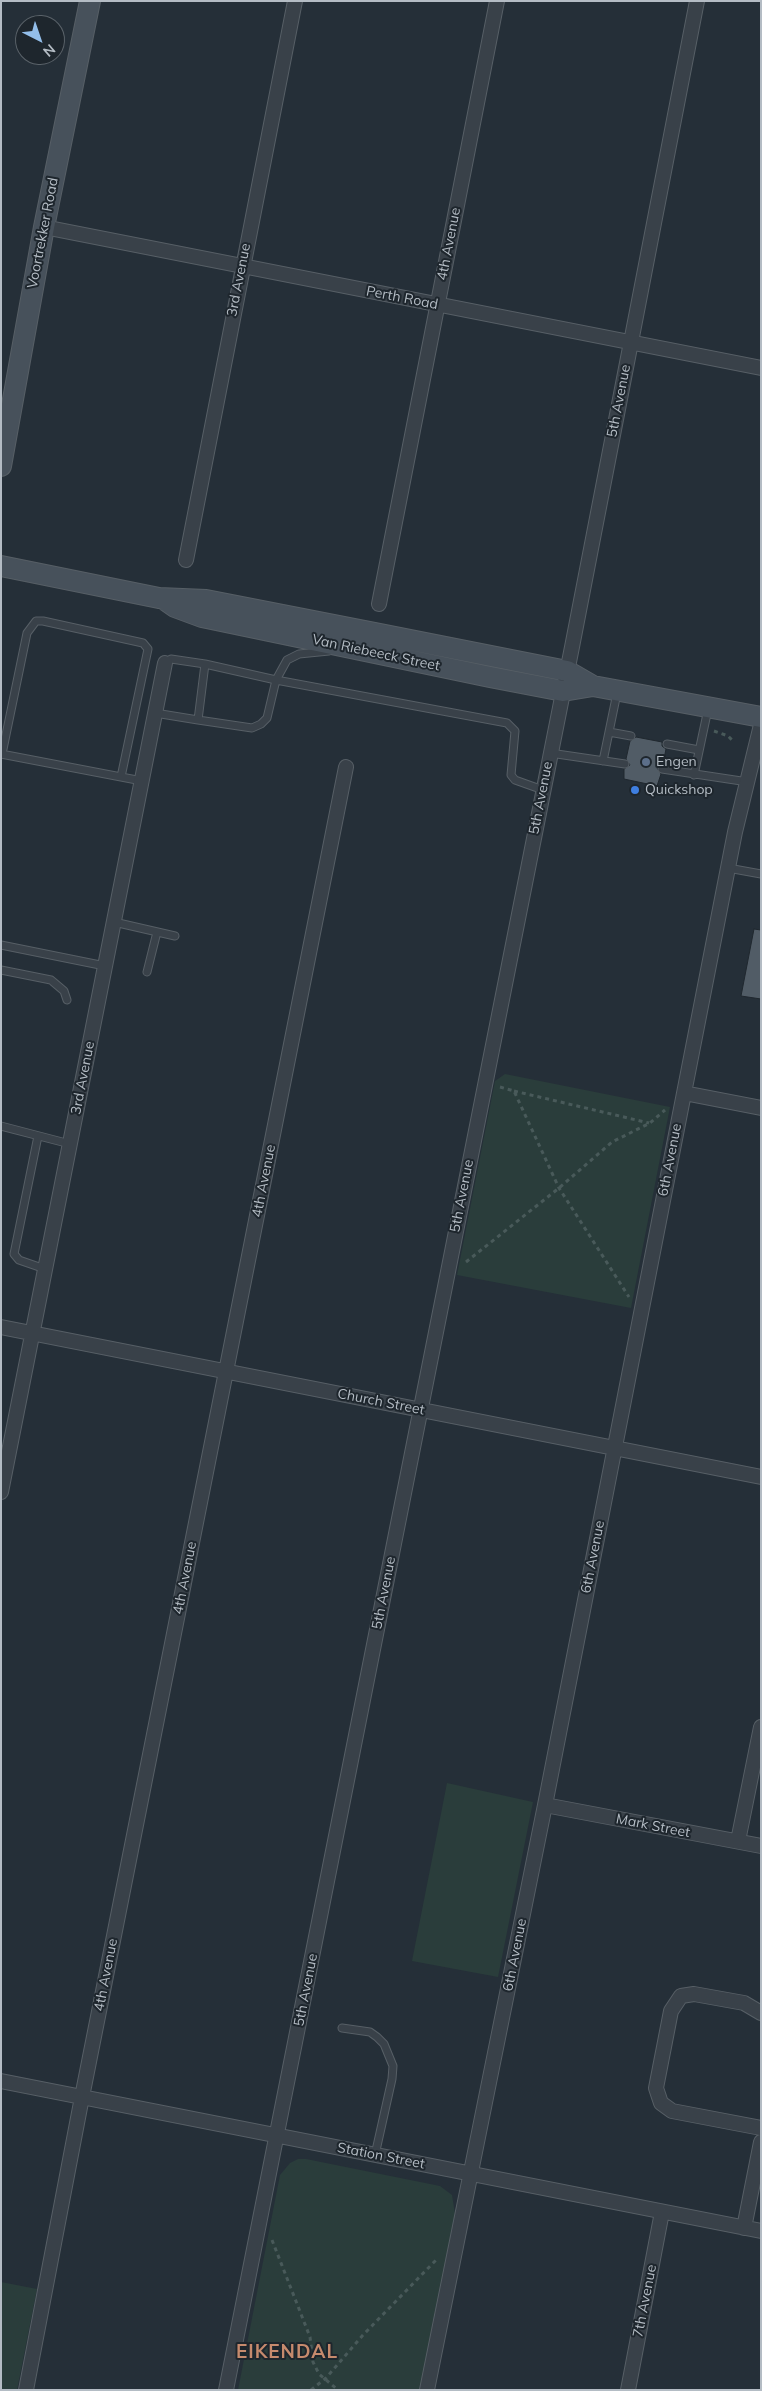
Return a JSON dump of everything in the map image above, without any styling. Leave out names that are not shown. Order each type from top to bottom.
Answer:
[{"type":"main road","name":"Voortrekker Road","points":[[1,466],[44,227],[90,1]]},
{"type":"main road","name":"Van Riebeeck Street","points":[[1,566],[163,598],[179,597],[206,600],[567,671],[593,686]]},
{"type":"main road","name":"Van Riebeeck Street","points":[[163,598],[175,607],[202,617],[563,691],[593,686],[761,717]]},
{"type":"street","name":"3rd Avenue","points":[[186,560],[295,1]]},
{"type":"street","name":"4th Avenue","points":[[379,604],[497,1]]},
{"type":"street","name":"5th Avenue","points":[[226,2390],[278,2135],[698,1]]},
{"type":"street","name":"Perth Road","points":[[44,227],[761,368]]},
{"type":"street","name":"3rd Avenue","points":[[1,1492],[165,663]]},
{"type":"street","name":"6th Avenue","points":[[427,2390],[545,1806],[728,868],[761,725]]},
{"type":"street","name":"4th Avenue","points":[[26,2390],[82,2097],[346,767]]},
{"type":"street","points":[[684,1093],[761,1108]]},
{"type":"street","name":"Church Street","points":[[1,1327],[761,1477]]},
{"type":"street","points":[[738,1841],[761,1727]]},
{"type":"street","name":"Mark Street","points":[[545,1806],[761,1846]]},
{"type":"street","points":[[761,2013],[744,2004],[694,1994],[681,1996],[671,2011],[656,2088],[660,2103],[672,2111],[761,2128]]},
{"type":"street","name":"Station Street","points":[[1,2080],[761,2231]]},
{"type":"street","points":[[744,2228],[761,2142]]},
{"type":"street","name":"7th Avenue","points":[[628,2390],[662,2212]]},
{"type":"lane","points":[[122,777],[148,648],[143,643],[43,621],[36,622],[26,633],[2,754],[122,777],[142,780]]},
{"type":"lane","points":[[155,713],[252,728],[262,724],[267,718],[276,680],[287,660],[299,654],[357,650]]},
{"type":"lane","points":[[165,663],[171,659],[205,664],[276,680],[507,723],[515,731],[511,775],[515,780],[543,790]]},
{"type":"lane","points":[[198,720],[205,664]]},
{"type":"lane","points":[[603,761],[617,690]]},
{"type":"lane","points":[[694,774],[708,708]]},
{"type":"lane","points":[[609,732],[631,736]]},
{"type":"lane","points":[[667,744],[699,750]]},
{"type":"lane","points":[[550,753],[625,764]]},
{"type":"lane","points":[[662,769],[748,782]]},
{"type":"lane","points":[[728,868],[761,874]]},
{"type":"lane","points":[[114,922],[175,936]]},
{"type":"lane","points":[[147,972],[157,932]]},
{"type":"lane","points":[[1,945],[105,966]]},
{"type":"lane","points":[[1,970],[51,980],[64,991],[67,1000]]},
{"type":"lane","points":[[1,1126],[70,1144]]},
{"type":"lane","points":[[38,1136],[14,1254],[19,1260],[45,1269]]},
{"type":"lane","points":[[342,2028],[370,2032],[377,2037],[384,2044],[393,2066],[392,2079],[374,2155]]},
{"type":"path","points":[[485,1083],[650,1123]]},
{"type":"path","points":[[514,1091],[559,1188],[640,1314]]},
{"type":"path","points":[[448,1266],[461,1266],[559,1188],[612,1142],[650,1123],[684,1093]]},
{"type":"path","points":[[259,2229],[270,2234],[310,2337],[313,2362],[319,2374],[338,2390]]},
{"type":"path","points":[[311,2390],[326,2378],[364,2335],[442,2254],[455,2252]]},
{"type":"green space","points":[[505,1074],[670,1107],[631,1308],[457,1275],[495,1081]]},
{"type":"green space","points":[[447,1783],[533,1802],[498,1977],[412,1961]]},
{"type":"green space","points":[[298,2159],[440,2186],[452,2195],[455,2214],[420,2390],[238,2390],[280,2175],[290,2163]]},
{"type":"green space","points":[[1,2282],[37,2289],[17,2390],[1,2390]]},
{"type":"building","points":[[636,737],[662,742],[662,746],[666,749],[663,764],[657,768],[661,774],[657,786],[624,779],[624,769],[630,765],[626,759],[630,741]]},
{"type":"building","points":[[754,929],[761,930],[761,999],[741,996]]},
{"type":"place","name":"Engen","points":[[646,762]]},
{"type":"place","name":"Quickshop","points":[[635,790]]},
{"type":"district","name":"EIKENDAL","points":[[287,2352]]}]
